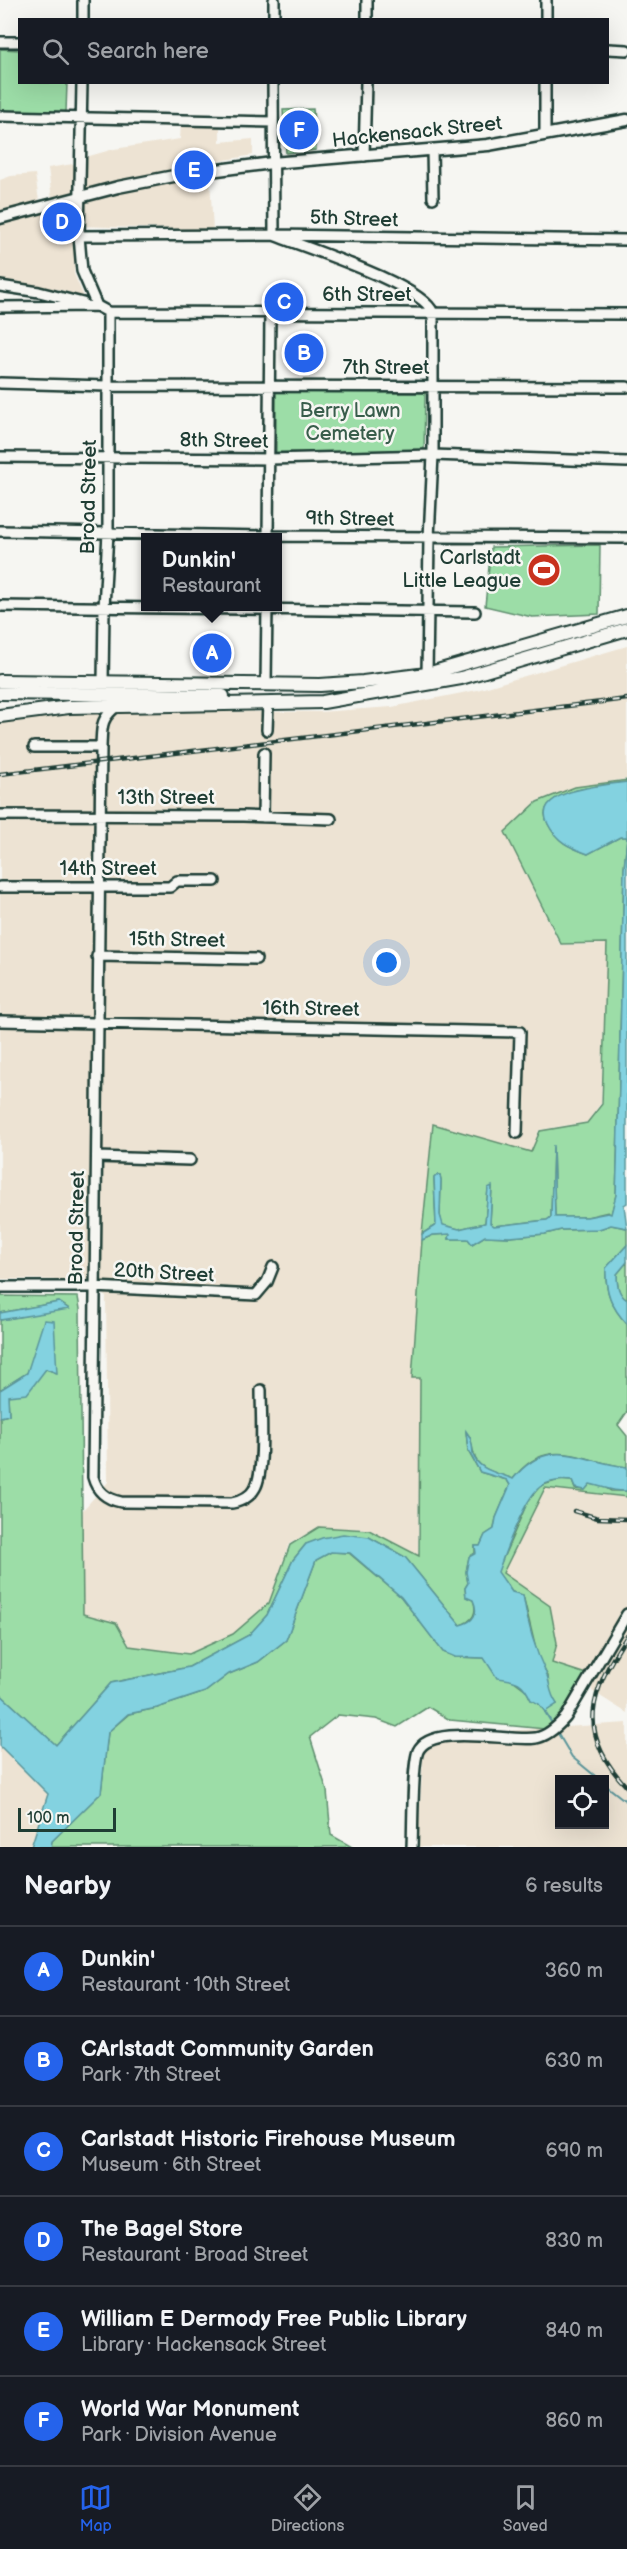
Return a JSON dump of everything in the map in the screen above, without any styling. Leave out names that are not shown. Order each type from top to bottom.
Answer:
[{"type":"highway","points":[[0,679],[23,682],[266,684],[363,682],[427,674],[627,616]]},
{"type":"highway","points":[[0,716],[69,707],[323,702],[461,678],[627,629]]},
{"type":"highway","points":[[0,693],[267,697],[377,694]]},
{"type":"main road","name":"Hackensack Street","points":[[0,218],[80,197],[179,176],[272,163],[488,145],[627,120]]},
{"type":"street","points":[[83,0],[83,18]]},
{"type":"street","points":[[274,0],[274,18]]},
{"type":"street","points":[[367,0],[367,18]]},
{"type":"street","points":[[546,0],[546,18]]},
{"type":"street","points":[[0,42],[18,42]]},
{"type":"street","points":[[609,49],[627,50]]},
{"type":"street","points":[[82,84],[79,236],[82,271],[97,306]]},
{"type":"street","points":[[273,84],[274,235],[386,279],[427,302],[433,313],[433,456],[427,674]]},
{"type":"street","points":[[364,156],[366,84]]},
{"type":"street","points":[[545,84],[545,134]]},
{"type":"street","points":[[0,116],[273,122]]},
{"type":"street","points":[[432,150],[433,198]]},
{"type":"street","name":"5th Street","points":[[79,236],[274,235],[627,240]]},
{"type":"street","points":[[0,286],[39,292],[97,306]]},
{"type":"street","name":"6th Street","points":[[0,307],[97,306],[108,312],[627,314]]},
{"type":"street","name":"Broad Street","points":[[104,682],[109,457],[108,312]]},
{"type":"street","points":[[268,533],[270,312]]},
{"type":"street","name":"7th Street","points":[[0,383],[107,386],[627,387]]},
{"type":"street","name":"8th Street","points":[[0,457],[269,459],[433,456],[627,462]]},
{"type":"street","name":"9th Street","points":[[0,531],[141,533]]},
{"type":"street","name":"9th Street","points":[[282,537],[627,538]]},
{"type":"street","points":[[0,606],[141,608]]},
{"type":"street","points":[[282,608],[475,612]]},
{"type":"street","points":[[266,684],[267,611]]},
{"type":"street","points":[[267,730],[268,703]]},
{"type":"street","name":"Broad Street","points":[[117,706],[106,715],[103,721],[100,816],[93,1477],[98,1490],[108,1498],[121,1502],[232,1503],[246,1498],[255,1488],[260,1474],[261,1390]]},
{"type":"street","points":[[34,747],[102,747]]},
{"type":"street","points":[[263,817],[264,753]]},
{"type":"street","name":"13th Street","points":[[0,815],[332,819]]},
{"type":"street","name":"14th Street","points":[[0,887],[170,887],[177,881],[215,881]]},
{"type":"street","name":"15th Street","points":[[97,956],[256,959]]},
{"type":"street","name":"16th Street","points":[[0,1021],[520,1032],[517,1133]]},
{"type":"street","points":[[97,1157],[190,1160]]},
{"type":"street","name":"20th Street","points":[[0,1287],[94,1287],[256,1295],[267,1282],[273,1267]]},
{"type":"street","points":[[412,1847],[416,1759],[422,1745],[439,1736],[536,1738],[553,1730],[566,1718],[627,1614]]},
{"type":"shaded area","points":[[181,124],[220,124],[220,142],[253,139],[253,155],[209,163],[213,230],[76,226],[74,274],[84,297],[57,289],[51,292],[0,288],[0,180],[11,176],[35,174],[39,201],[52,199],[48,168],[73,164],[86,157],[114,149],[180,139]]},
{"type":"shaded area","points":[[627,646],[627,779],[575,787],[537,801],[505,832],[560,945],[607,944],[601,1103],[587,1122],[539,1130],[531,1152],[432,1124],[412,1377],[420,1378],[418,1555],[369,1529],[319,1527],[289,1544],[269,1602],[233,1634],[189,1653],[130,1646],[116,1622],[83,1614],[82,1511],[108,1482],[106,1297],[82,1280],[0,1279],[0,722],[70,711],[319,712],[392,707],[477,690]]},
{"type":"shaded area","points":[[545,1488],[627,1497],[627,1713],[592,1691],[592,1676],[551,1663],[557,1643],[550,1605],[503,1574]]},
{"type":"shaded area","points":[[627,1723],[627,1847],[417,1847],[424,1746],[441,1735]]},
{"type":"shaded area","points":[[0,1746],[48,1794],[31,1847],[0,1847]]},
{"type":"green space","points":[[0,49],[18,50],[18,84],[67,84],[66,112],[0,111]]},
{"type":"green space","points":[[313,109],[316,150],[286,153],[283,110]]},
{"type":"green space","name":"Berry Lawn Cemetery","points":[[276,392],[425,393],[424,453],[276,452]]},
{"type":"green space","name":"Carlstadt Little League","points":[[600,545],[599,614],[532,617],[485,606],[491,547]]},
{"type":"green space","points":[[627,780],[627,782],[589,787],[560,796],[550,803],[545,812],[548,824],[560,840],[588,854],[620,837],[627,837],[624,869],[616,1195],[611,1215],[608,1212],[587,1217],[555,1217],[553,1147],[551,1217],[547,1220],[494,1226],[490,1223],[492,1187],[488,1189],[485,1223],[459,1229],[442,1225],[441,1180],[440,1175],[437,1175],[434,1178],[436,1225],[422,1234],[433,1124],[531,1152],[540,1131],[587,1123],[602,1104],[607,943],[561,944],[505,832],[537,802],[575,787]]},
{"type":"green space","points":[[611,1225],[627,1228],[627,1245],[606,1268],[606,1276],[610,1298],[627,1324],[627,1412],[618,1425],[627,1436],[627,1467],[580,1456],[553,1454],[539,1457],[526,1465],[513,1479],[484,1468],[476,1460],[470,1437],[466,1432],[468,1451],[480,1472],[507,1480],[510,1485],[496,1518],[494,1529],[485,1535],[480,1546],[475,1546],[475,1553],[469,1557],[466,1572],[468,1583],[465,1588],[466,1597],[473,1600],[475,1613],[468,1621],[460,1625],[405,1557],[369,1537],[306,1544],[293,1560],[267,1615],[249,1635],[189,1667],[111,1683],[56,1745],[0,1694],[0,1417],[9,1415],[8,1396],[46,1369],[57,1373],[33,1359],[27,1373],[0,1390],[0,1320],[68,1308],[59,1302],[0,1313],[0,1296],[78,1297],[80,1309],[83,1614],[116,1623],[129,1646],[189,1654],[233,1634],[269,1603],[290,1545],[319,1527],[369,1530],[419,1556],[420,1378],[412,1378],[422,1240],[433,1235],[450,1234],[449,1239],[468,1239],[472,1244],[485,1236],[510,1237],[545,1234],[561,1230],[599,1229]]},
{"type":"green space","points":[[627,1262],[627,1300],[619,1289],[617,1274]]},
{"type":"green space","points":[[559,1480],[572,1481],[575,1489],[585,1490],[590,1484],[603,1486],[611,1491],[627,1491],[627,1497],[545,1488],[503,1573],[550,1606],[557,1643],[552,1663],[586,1674],[559,1718],[545,1729],[450,1720],[428,1707],[397,1727],[376,1719],[338,1715],[310,1737],[327,1791],[331,1835],[352,1847],[51,1847],[52,1841],[101,1793],[108,1732],[129,1714],[157,1708],[205,1692],[229,1674],[258,1662],[286,1640],[316,1560],[331,1552],[349,1553],[401,1597],[443,1652],[455,1657],[484,1658],[526,1690],[531,1700],[545,1711],[557,1704],[550,1695],[548,1676],[539,1662],[523,1595],[512,1592],[497,1572],[528,1501],[540,1486]]},
{"type":"water","points":[[627,782],[627,837],[620,837],[588,854],[564,843],[548,824],[545,812],[550,803],[560,796],[589,787]]},
{"type":"water","points":[[627,837],[627,1203],[624,1205],[627,1228],[611,1225],[599,1229],[561,1230],[545,1234],[510,1237],[485,1236],[472,1244],[468,1239],[449,1239],[450,1234],[433,1235],[422,1240],[422,1234],[436,1225],[434,1178],[437,1175],[440,1175],[441,1180],[440,1215],[443,1225],[459,1229],[485,1223],[488,1188],[492,1186],[490,1223],[494,1226],[547,1220],[551,1217],[553,1145],[555,1217],[611,1214],[616,1195],[624,869]]},
{"type":"water","points":[[627,1245],[627,1262],[617,1274],[617,1282],[622,1295],[627,1300],[627,1324],[610,1298],[606,1268]]},
{"type":"water","points":[[59,1302],[69,1309],[0,1320],[0,1313]]},
{"type":"water","points":[[44,1320],[54,1321],[57,1373],[46,1369],[27,1394],[8,1396],[9,1415],[0,1417],[0,1390],[27,1373]]},
{"type":"water","points":[[466,1431],[471,1439],[473,1454],[479,1464],[513,1479],[526,1465],[540,1457],[553,1454],[566,1454],[627,1467],[627,1491],[590,1484],[585,1490],[575,1488],[572,1481],[551,1482],[540,1487],[522,1514],[498,1572],[512,1592],[523,1595],[535,1645],[557,1704],[545,1712],[539,1704],[531,1700],[525,1689],[518,1683],[497,1678],[484,1658],[455,1657],[443,1652],[401,1597],[350,1553],[331,1552],[316,1560],[286,1640],[258,1662],[229,1674],[205,1692],[157,1708],[128,1714],[108,1732],[101,1793],[52,1841],[51,1847],[31,1847],[48,1794],[0,1746],[0,1694],[56,1745],[111,1683],[189,1667],[249,1635],[267,1615],[293,1560],[306,1544],[343,1534],[369,1537],[405,1557],[460,1625],[469,1622],[474,1616],[475,1605],[473,1600],[466,1597],[465,1588],[468,1583],[466,1572],[469,1557],[476,1553],[475,1546],[480,1546],[485,1535],[494,1529],[496,1518],[510,1485],[507,1480],[480,1472],[468,1450]]},
{"type":"waterway","points":[[545,1712],[553,1725]]},
{"type":"waterway","points":[[556,1730],[572,1757],[594,1775]]},
{"type":"waterway","points":[[609,1788],[627,1802]]},
{"type":"railway","points":[[0,774],[627,699]]},
{"type":"railway","points":[[574,1511],[598,1518],[627,1519]]},
{"type":"railway","points":[[627,1636],[604,1676],[597,1694],[594,1712],[594,1730],[600,1748],[627,1787]]},
{"type":"place","name":"World War Monument","points":[[299,130]]},
{"type":"place","name":"William E Dermody Free Public Library","points":[[194,170]]},
{"type":"place","name":"The Bagel Store","points":[[62,222]]},
{"type":"place","name":"Carlstadt Historic Firehouse Museum","points":[[284,302]]},
{"type":"place","name":"CArlstadt Community Garden","points":[[304,353]]},
{"type":"place","name":"Carlstadt Little League","points":[[544,570]]},
{"type":"place","name":"Dunkin'","points":[[212,653]]}]
